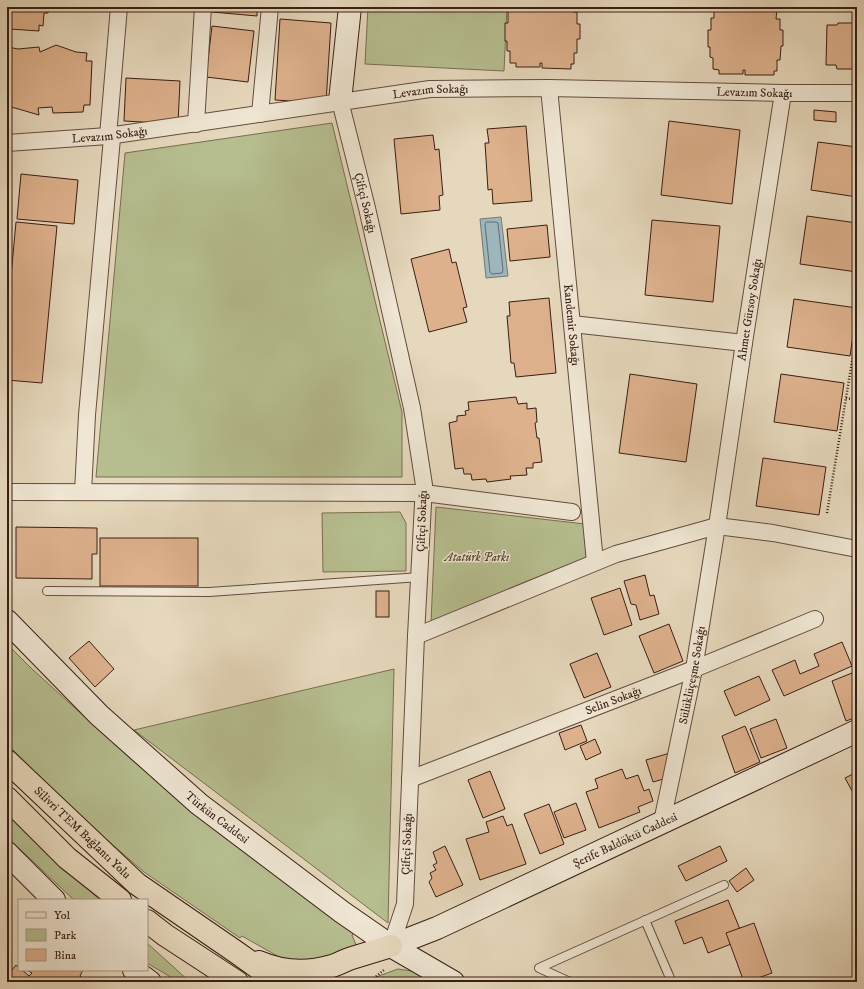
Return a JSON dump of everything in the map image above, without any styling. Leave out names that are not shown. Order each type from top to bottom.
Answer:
[{"type":"highway","name":"Silivri TEM Bağlantı Yolu","points":[[7,761],[137,884],[278,982]]},
{"type":"highway","name":"Silivri TEM Bağlantı Yolu","points":[[7,798],[67,858],[119,899]]},
{"type":"highway","points":[[148,923],[237,982]]},
{"type":"highway","points":[[165,935],[207,982]]},
{"type":"highway","points":[[236,952],[269,966],[289,970],[311,971],[332,966],[350,958],[391,946]]},
{"type":"highway","points":[[321,982],[391,946]]},
{"type":"street","points":[[83,492],[87,414],[110,137],[119,7]]},
{"type":"street","points":[[196,124],[204,7]]},
{"type":"street","points":[[260,114],[270,7]]},
{"type":"street","points":[[340,101],[350,7]]},
{"type":"street","name":"Levazım Sokağı","points":[[7,142],[110,137],[340,101],[430,89],[549,88],[783,93],[857,93]]},
{"type":"street","name":"Kandemir Sokağı","points":[[549,88],[595,562]]},
{"type":"street","name":"Ahmet Gürsoy Sokağı","points":[[717,526],[783,93]]},
{"type":"street","name":"Çiftçi Sokağı","points":[[340,101],[367,208],[412,408],[424,485],[405,904],[391,946]]},
{"type":"street","points":[[572,324],[744,343]]},
{"type":"street","points":[[7,492],[424,493],[572,512]]},
{"type":"street","points":[[416,636],[616,554],[717,526],[773,533],[857,549]]},
{"type":"street","name":"Sülüklüçeşme Sokağı","points":[[662,822],[694,669],[717,526]]},
{"type":"street","name":"Selin Sokağı","points":[[410,779],[694,669],[815,619]]},
{"type":"street","name":"Türkün Caddesi","points":[[7,621],[99,715],[199,804],[342,912],[391,946],[453,982]]},
{"type":"street","name":"Şerife Baldöktü Caddesi","points":[[391,946],[437,928],[857,730]]},
{"type":"street","points":[[7,853],[53,899]]},
{"type":"street","points":[[135,971],[150,982]]},
{"type":"lane","points":[[47,592],[209,592],[420,577]]},
{"type":"lane","points":[[570,982],[538,968],[724,885]]},
{"type":"lane","points":[[645,920],[670,978],[668,982]]},
{"type":"path","points":[[827,513],[857,331]]},
{"type":"path","points":[[846,398],[857,400]]},
{"type":"path","points":[[369,982],[387,967]]},
{"type":"green space","points":[[368,7],[507,7],[504,71],[365,64]]},
{"type":"green space","points":[[332,123],[402,412],[402,477],[96,477],[125,153]]},
{"type":"green space","name":"Atatürk Parkı","points":[[436,507],[585,524],[590,558],[431,623]]},
{"type":"green space","points":[[400,512],[406,523],[406,571],[323,572],[322,513]]},
{"type":"green space","points":[[7,644],[31,668],[132,760],[247,854],[355,932],[352,935],[357,947],[341,957],[303,962],[279,957],[242,936],[240,938],[144,872],[85,821],[7,744]]},
{"type":"green space","points":[[394,669],[388,923],[134,730]]},
{"type":"green space","points":[[7,814],[99,899],[73,899],[7,837]]},
{"type":"green space","points":[[148,944],[190,982],[179,982],[148,964]]},
{"type":"green space","points":[[398,969],[412,971],[439,982],[362,982]]},
{"type":"water","points":[[501,217],[508,276],[486,278],[480,219]]},
{"type":"building","points":[[10,7],[49,7],[48,13],[44,13],[43,26],[39,25],[39,31],[10,29]]},
{"type":"building","points":[[84,7],[99,7],[99,11],[83,10]]},
{"type":"building","points":[[141,7],[185,7],[185,10]]},
{"type":"building","points":[[213,7],[257,7],[257,16],[212,12]]},
{"type":"building","points":[[511,7],[573,7],[573,12],[577,12],[577,24],[580,24],[580,39],[577,39],[577,53],[574,53],[574,64],[571,64],[571,69],[542,68],[542,63],[540,63],[540,67],[516,67],[516,63],[510,63],[510,51],[507,51],[507,41],[505,41],[505,23],[508,23],[508,11],[511,11]]},
{"type":"building","points":[[714,7],[777,8],[776,19],[780,19],[780,30],[783,30],[783,46],[781,46],[780,60],[777,60],[777,71],[774,71],[774,75],[745,75],[745,70],[743,70],[743,74],[719,74],[719,70],[713,69],[713,58],[710,57],[710,47],[708,47],[708,30],[711,30],[711,18],[714,18]]},
{"type":"building","points":[[280,19],[331,23],[326,103],[275,100]]},
{"type":"building","points":[[838,23],[857,23],[857,69],[837,69],[836,65],[826,65],[827,25],[837,25]]},
{"type":"building","points":[[212,26],[254,31],[248,82],[206,77]]},
{"type":"building","points":[[56,45],[76,52],[87,53],[86,61],[92,61],[90,105],[84,105],[83,112],[53,113],[52,107],[38,108],[39,115],[7,107],[8,47],[18,49],[39,47],[40,52]]},
{"type":"building","points":[[126,78],[180,81],[178,124],[124,121]]},
{"type":"building","points":[[814,110],[836,112],[836,122],[814,120]]},
{"type":"building","points":[[669,121],[740,130],[732,204],[661,195]]},
{"type":"building","points":[[526,126],[532,201],[493,204],[492,189],[488,190],[485,143],[489,143],[487,129]]},
{"type":"building","points":[[433,135],[435,150],[439,149],[443,195],[439,196],[440,210],[401,214],[394,139]]},
{"type":"building","points":[[818,142],[857,147],[857,197],[811,190]]},
{"type":"building","points":[[21,174],[78,180],[74,224],[17,219]]},
{"type":"building","points":[[807,216],[857,223],[857,272],[800,264]]},
{"type":"building","points":[[652,220],[720,226],[713,302],[645,295]]},
{"type":"building","points":[[16,222],[57,226],[42,383],[7,380],[7,320]]},
{"type":"building","points":[[547,225],[550,257],[510,261],[507,229]]},
{"type":"building","points":[[449,249],[452,263],[456,262],[467,307],[463,308],[467,322],[429,332],[411,259]]},
{"type":"building","points":[[549,298],[556,373],[516,377],[514,363],[511,363],[507,316],[510,316],[509,302]]},
{"type":"building","points":[[794,299],[857,308],[850,356],[787,347]]},
{"type":"building","points":[[630,374],[697,384],[686,462],[619,453]]},
{"type":"building","points":[[781,374],[844,383],[837,431],[774,422]]},
{"type":"building","points":[[516,397],[518,404],[527,403],[527,409],[536,408],[537,422],[535,423],[537,438],[539,438],[542,462],[533,463],[533,468],[526,468],[527,475],[510,476],[511,479],[487,482],[486,479],[472,480],[471,474],[464,474],[463,468],[455,469],[449,423],[457,421],[457,416],[466,415],[465,411],[469,410],[468,402]]},
{"type":"building","points":[[763,458],[826,467],[819,515],[756,506]]},
{"type":"building","points":[[16,527],[97,528],[97,554],[92,554],[92,579],[16,578]]},
{"type":"building","points":[[100,538],[198,538],[198,586],[100,586]]},
{"type":"building","points":[[645,575],[650,596],[654,595],[659,614],[640,620],[636,605],[631,604],[624,581]]},
{"type":"building","points":[[620,588],[632,625],[604,635],[591,598]]},
{"type":"building","points":[[376,591],[389,591],[389,617],[376,617]]},
{"type":"building","points":[[669,624],[683,661],[654,673],[639,636]]},
{"type":"building","points":[[89,641],[114,669],[95,687],[69,658]]},
{"type":"building","points":[[842,642],[852,666],[784,696],[772,670],[795,660],[800,674],[819,666],[814,654]]},
{"type":"building","points":[[597,653],[611,687],[584,698],[570,664]]},
{"type":"building","points":[[857,671],[857,717],[846,721],[832,681]]},
{"type":"building","points":[[759,676],[770,700],[735,716],[724,691]]},
{"type":"building","points":[[776,719],[787,748],[761,758],[750,729]]},
{"type":"building","points":[[581,725],[587,741],[565,750],[559,733]]},
{"type":"building","points":[[745,726],[760,762],[735,773],[722,736]]},
{"type":"building","points":[[595,739],[601,753],[586,760],[580,746]]},
{"type":"building","points":[[670,753],[667,778],[653,782],[646,760]]},
{"type":"building","points":[[622,769],[626,779],[638,775],[644,791],[649,789],[653,801],[638,807],[640,812],[599,828],[586,792],[598,788],[595,779]]},
{"type":"building","points":[[490,771],[505,809],[483,818],[468,780]]},
{"type":"building","points":[[857,772],[857,800],[845,778]]},
{"type":"building","points":[[576,803],[586,830],[564,838],[554,812]]},
{"type":"building","points":[[549,804],[564,844],[540,854],[524,814]]},
{"type":"building","points":[[503,816],[507,826],[512,824],[526,864],[480,880],[466,839],[489,832],[486,822]]},
{"type":"building","points":[[445,846],[463,885],[436,897],[429,882],[432,878],[430,873],[436,870],[433,865],[437,863],[433,852]]},
{"type":"building","points":[[720,846],[727,861],[686,881],[678,866]]},
{"type":"building","points":[[746,868],[754,880],[737,892],[729,881]]},
{"type":"building","points":[[728,900],[744,939],[708,953],[702,937],[684,944],[675,921]]},
{"type":"building","points":[[754,923],[772,973],[744,982],[726,933]]},
{"type":"building","points":[[16,965],[18,967],[18,971],[23,971],[29,976],[32,973],[29,971],[82,971],[80,976],[86,981],[7,982],[7,976]]}]
